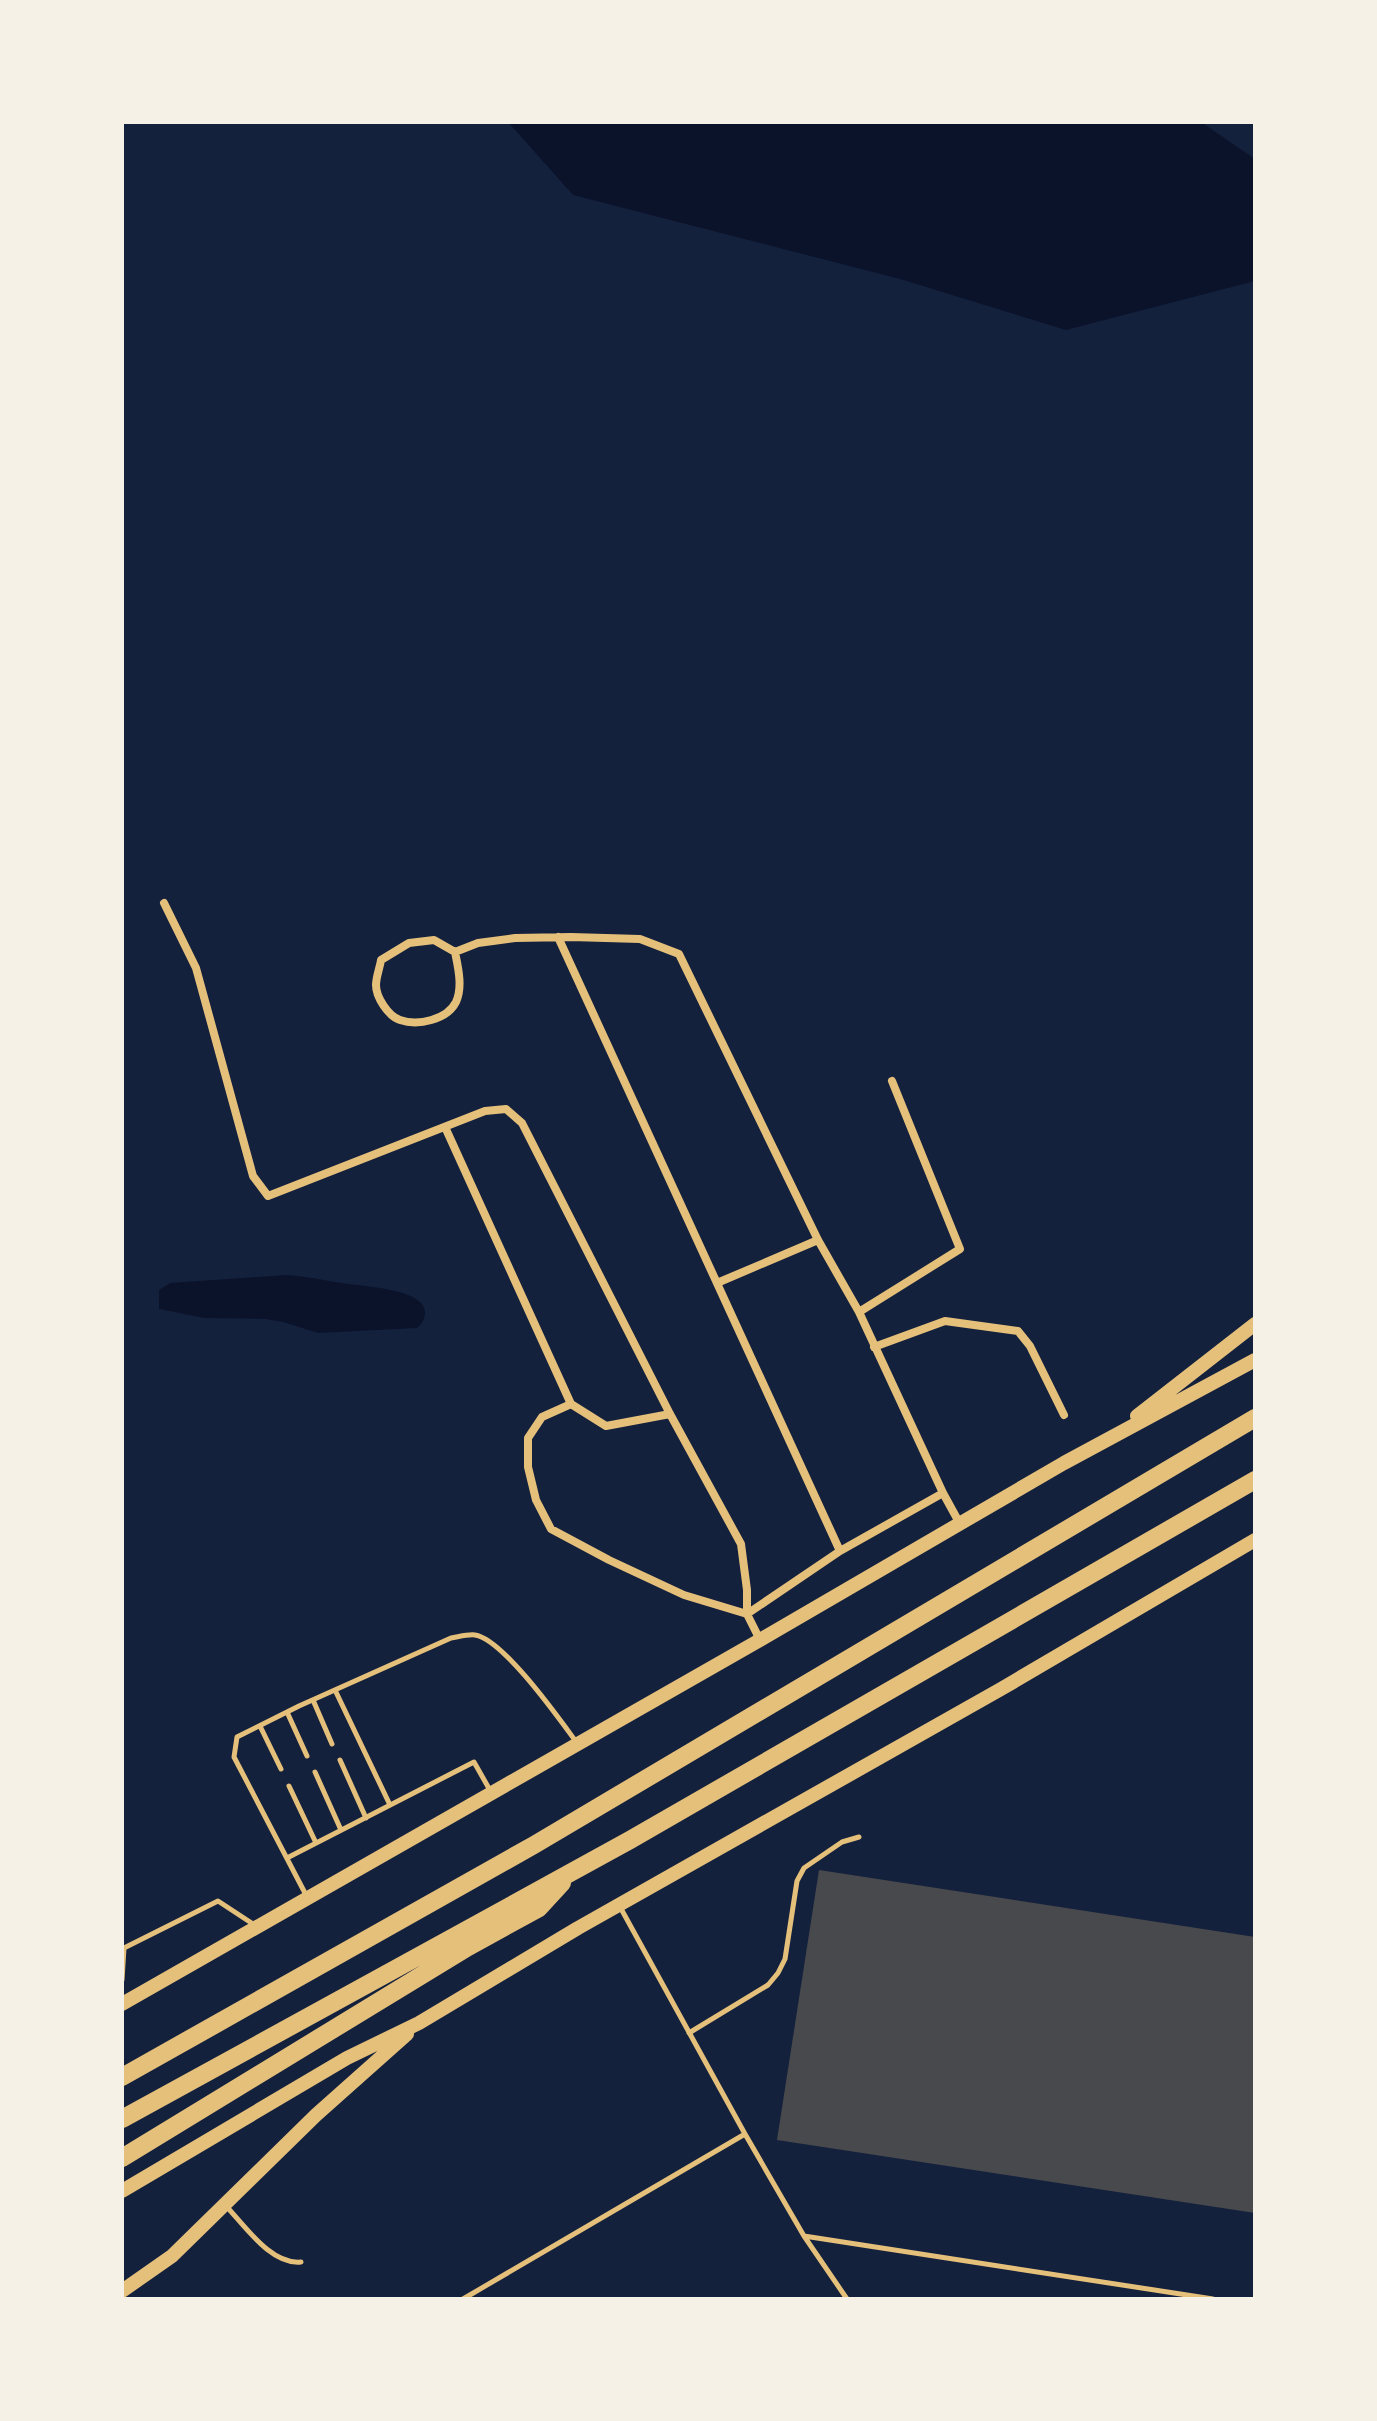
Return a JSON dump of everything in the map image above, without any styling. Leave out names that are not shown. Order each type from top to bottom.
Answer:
[{"type":"highway","points":[[122,2077],[534,1845],[1255,1418]]},
{"type":"highway","points":[[122,2119],[572,1872],[1255,1480]]},
{"type":"highway","points":[[122,2158],[468,1947],[539,1908],[572,1872]]},
{"type":"main road","points":[[1105,1441],[1255,1324]]},
{"type":"main road","points":[[122,2004],[1105,1441],[1255,1360]]},
{"type":"main road","points":[[122,2191],[347,2058],[419,2023],[1255,1540]]},
{"type":"main road","points":[[122,2291],[172,2256],[316,2115],[419,2023]]},
{"type":"street","points":[[164,903],[196,968],[253,1176],[268,1196],[485,1111],[506,1109],[522,1123],[670,1414],[741,1544],[747,1614],[760,1640]]},
{"type":"street","points":[[558,937],[840,1551]]},
{"type":"street","points":[[455,952],[478,943],[558,937],[640,939],[679,954],[818,1240],[859,1312],[960,1524]]},
{"type":"street","points":[[434,940],[455,952],[460,978],[457,1001],[446,1014],[424,1022],[398,1020],[384,1007],[376,987],[381,960],[409,943],[434,940]]},
{"type":"street","points":[[859,1312],[960,1249],[892,1081]]},
{"type":"street","points":[[445,1127],[571,1404],[606,1426],[670,1414]]},
{"type":"street","points":[[717,1283],[818,1240]]},
{"type":"street","points":[[874,1347],[945,1321],[1018,1331],[1030,1346],[1064,1415]]},
{"type":"street","points":[[571,1404],[542,1417],[528,1438],[528,1467],[536,1500],[551,1529],[684,1595],[747,1614]]},
{"type":"street","points":[[747,1614],[840,1551],[943,1493]]},
{"type":"lane","points":[[307,1898],[234,1757],[237,1737],[451,1638],[478,1635],[505,1654],[547,1701],[578,1744]]},
{"type":"lane","points":[[335,1690],[390,1805]]},
{"type":"lane","points":[[313,1700],[332,1744]]},
{"type":"lane","points":[[287,1712],[307,1756]]},
{"type":"lane","points":[[260,1726],[281,1769]]},
{"type":"lane","points":[[340,1760],[366,1818]]},
{"type":"lane","points":[[287,1858],[474,1762],[492,1793]]},
{"type":"lane","points":[[315,1772],[341,1830]]},
{"type":"lane","points":[[289,1786],[316,1843]]},
{"type":"lane","points":[[689,2033],[768,1985],[785,1959],[797,1881],[804,1868],[842,1842],[859,1837]]},
{"type":"lane","points":[[122,1980],[124,1948],[218,1901],[257,1927]]},
{"type":"lane","points":[[619,1905],[804,2236],[847,2299]]},
{"type":"lane","points":[[463,2299],[745,2134]]},
{"type":"lane","points":[[225,2206],[268,2250],[290,2263],[301,2262]]},
{"type":"lane","points":[[804,2236],[1213,2299]]},
{"type":"water","points":[[508,122],[1201,122],[1255,159],[1255,281],[1066,330],[900,279],[573,195]]},
{"type":"water","points":[[286,1275],[403,1293],[422,1304],[424,1319],[417,1328],[318,1333],[266,1319],[204,1318],[159,1309],[159,1290],[170,1283]]},
{"type":"building","points":[[819,1870],[1255,1937],[1255,2213],[777,2140]]}]
